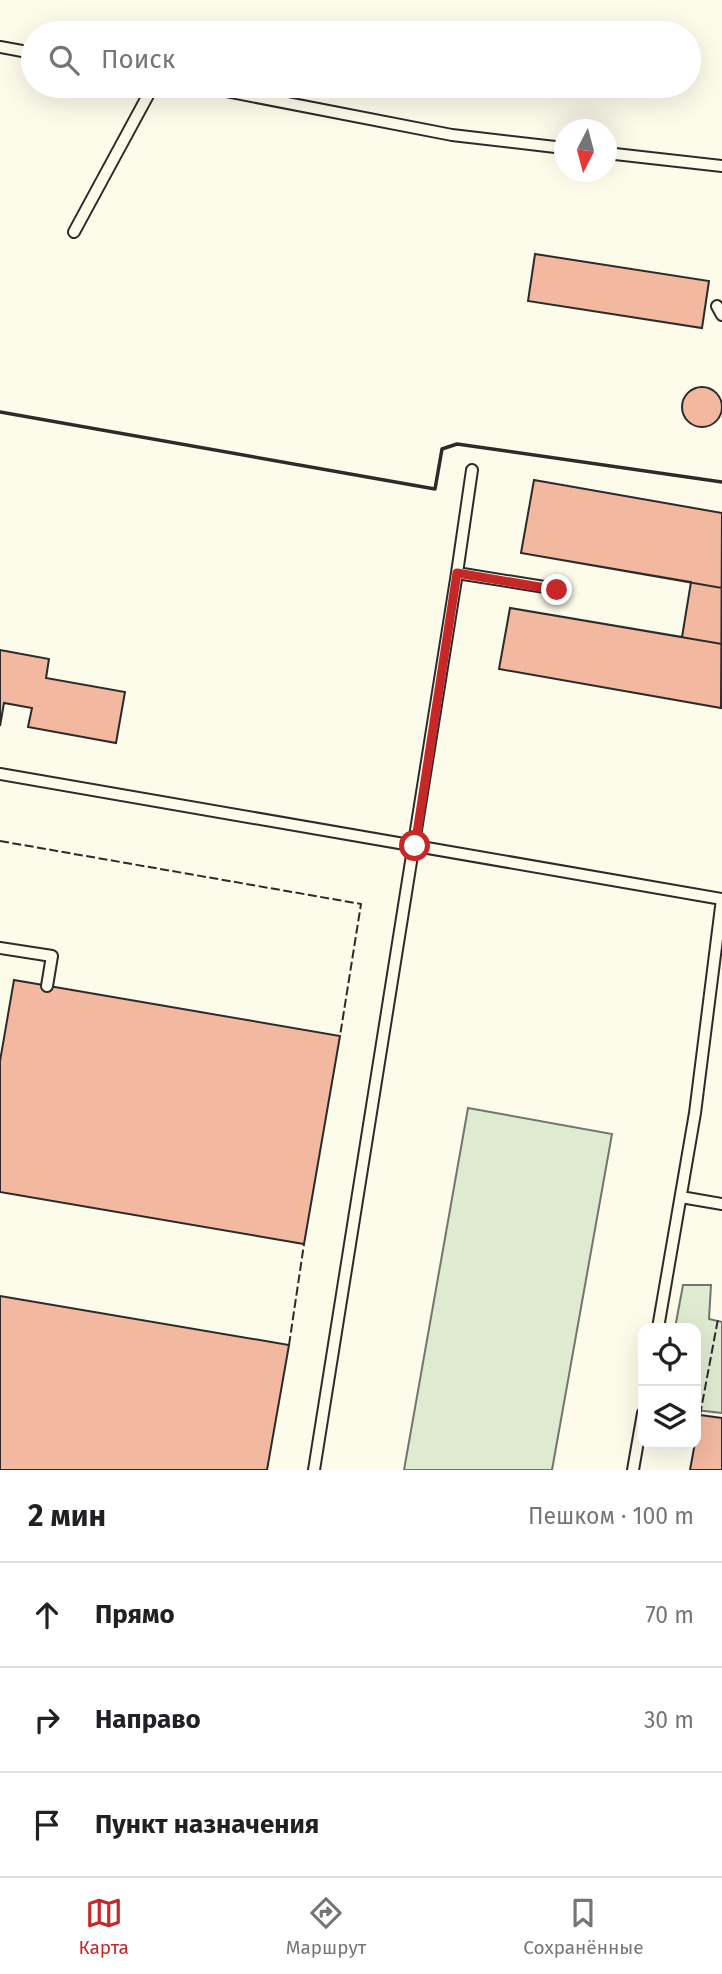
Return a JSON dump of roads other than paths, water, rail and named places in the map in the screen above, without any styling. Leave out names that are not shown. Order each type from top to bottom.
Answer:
[{"type":"lane","points":[[0,47],[21,51]]},
{"type":"lane","points":[[74,232],[147,98]]},
{"type":"lane","points":[[262,98],[452,135],[554,147]]},
{"type":"lane","points":[[617,154],[722,166]]},
{"type":"lane","points":[[314,1470],[415,846],[472,470]]},
{"type":"lane","points":[[457,573],[557,590]]},
{"type":"lane","points":[[0,774],[722,899],[695,1113],[659,1323]]},
{"type":"lane","points":[[0,948],[52,956],[47,986]]},
{"type":"lane","points":[[681,1197],[722,1204]]},
{"type":"lane","points":[[633,1470],[638,1442]]}]
